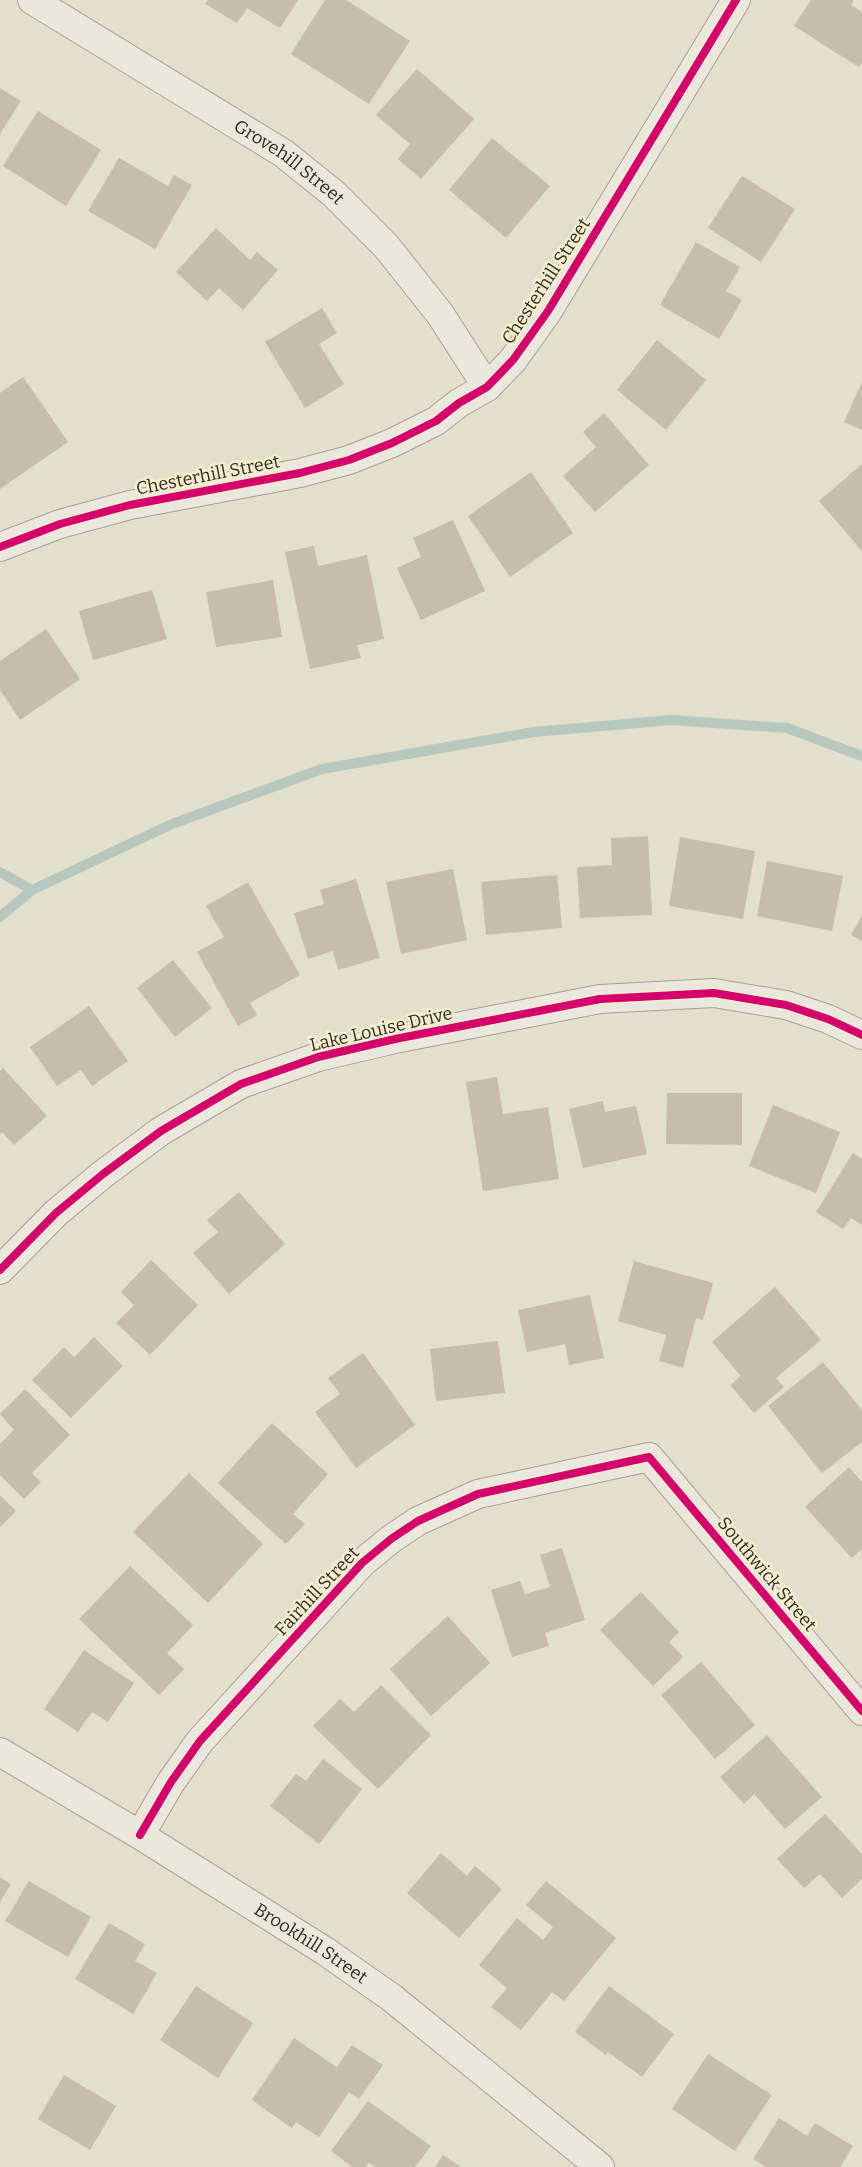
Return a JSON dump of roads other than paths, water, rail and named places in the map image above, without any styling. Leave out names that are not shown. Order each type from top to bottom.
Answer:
[{"type":"street","name":"Grovehill Street","points":[[32,0],[282,153],[334,194],[386,246],[440,314],[487,387]]},
{"type":"street","name":"Chesterhill Street","points":[[0,547],[60,524],[130,505],[300,473],[349,460],[392,443],[436,421],[487,387],[513,360],[548,311],[736,0]]},
{"type":"street","name":"Lake Louise Drive","points":[[0,1270],[56,1213],[103,1174],[161,1131],[241,1084],[318,1057],[395,1039],[590,1000],[714,992],[786,1005],[862,1035]]},
{"type":"street","name":"Southwick Street","points":[[649,1458],[862,1711]]},
{"type":"street","name":"Fairhill Street","points":[[140,1836],[171,1782],[200,1741],[362,1563],[391,1539],[418,1521],[478,1494],[649,1458]]},
{"type":"street","name":"Brookhill Street","points":[[0,1752],[325,1951],[392,1998],[600,2167]]},
{"type":"waterway","points":[[0,872],[32,890],[172,824],[322,769],[534,732],[671,720],[787,728],[862,756]]},
{"type":"waterway","points":[[0,917],[32,890]]}]
